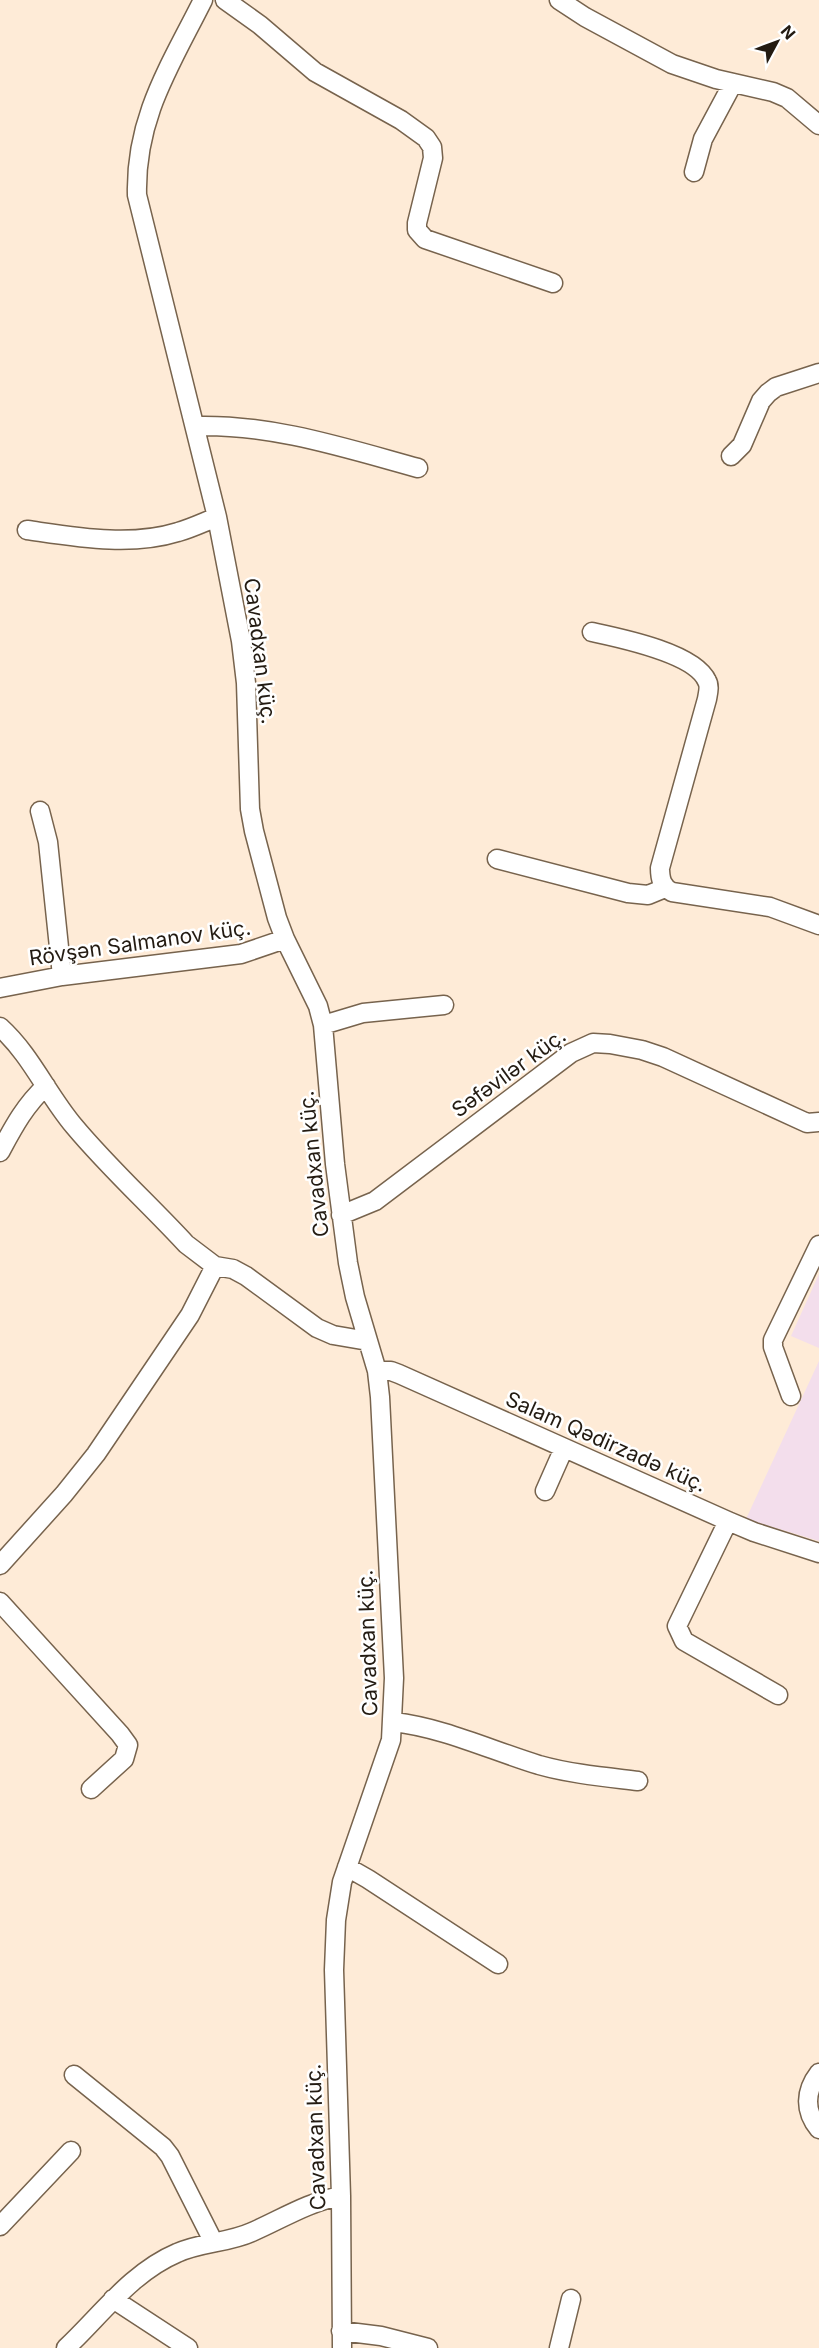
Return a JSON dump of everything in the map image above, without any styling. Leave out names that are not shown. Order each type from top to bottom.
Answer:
[{"type":"street","name":"Cavadxan küç.","points":[[203,0],[153,100],[140,145],[137,195],[217,517],[244,672],[250,809],[274,907],[285,939],[318,1006],[323,1025],[341,1215],[355,1297],[377,1371],[380,1397],[394,1678],[394,1722],[385,1761],[339,1895],[334,1970],[341,2196],[341,2339]]},
{"type":"street","points":[[225,0],[315,72],[401,120],[426,138],[432,147],[433,158],[417,224],[420,235],[425,239],[552,283]]},
{"type":"street","points":[[559,0],[585,18],[672,64],[787,98],[819,125]]},
{"type":"street","points":[[694,172],[703,139],[733,82]]},
{"type":"street","points":[[731,456],[742,446],[762,401],[768,393],[776,387],[819,373]]},
{"type":"street","points":[[196,426],[218,425],[309,437],[418,468]]},
{"type":"street","points":[[27,530],[88,539],[150,538],[178,532],[217,517]]},
{"type":"street","points":[[592,632],[644,644],[687,661],[702,672],[709,683],[707,699],[660,868],[660,877],[665,888],[672,892],[770,907],[819,925]]},
{"type":"street","points":[[40,811],[48,842],[62,976]]},
{"type":"street","points":[[497,859],[628,893],[648,895],[665,888]]},
{"type":"street","name":"Rövşən Salmanov küç.","points":[[0,988],[62,976],[241,954],[285,939]]},
{"type":"street","points":[[323,1025],[363,1013],[444,1005]]},
{"type":"street","points":[[0,1026],[23,1050],[56,1102],[90,1144],[186,1244],[215,1266],[232,1269],[246,1276],[317,1328],[344,1338],[368,1341]]},
{"type":"street","name":"Səfəvilər küç.","points":[[341,1215],[375,1201],[571,1053],[593,1043],[610,1044],[663,1057],[807,1123],[819,1122]]},
{"type":"street","points":[[0,1152],[18,1119],[46,1086]]},
{"type":"street","points":[[791,1396],[773,1340],[819,1245]]},
{"type":"street","points":[[0,1565],[72,1485],[96,1454],[190,1315],[215,1266]]},
{"type":"street","name":"Salam Qədirzadə küç.","points":[[377,1371],[391,1371],[399,1374],[728,1521],[819,1553]]},
{"type":"street","points":[[545,1491],[564,1448]]},
{"type":"street","points":[[728,1521],[678,1626],[679,1633],[684,1641],[778,1695]]},
{"type":"street","points":[[0,1602],[128,1745],[124,1759],[91,1789]]},
{"type":"street","points":[[394,1722],[423,1725],[541,1765],[587,1775],[638,1780]]},
{"type":"street","points":[[347,1867],[498,1964]]},
{"type":"street","points":[[819,2073],[808,2095],[807,2108],[819,2129]]},
{"type":"street","points":[[74,2075],[163,2147],[170,2156],[213,2241]]},
{"type":"street","points":[[0,2226],[71,2151]]},
{"type":"street","points":[[66,2348],[136,2278],[175,2253],[213,2241],[237,2238],[309,2205],[341,2196]]},
{"type":"street","points":[[113,2299],[188,2348]]},
{"type":"street","points":[[559,2348],[571,2299]]},
{"type":"street","points":[[341,2339],[381,2336],[428,2348]]},
{"type":"shaded area","points":[[819,1274],[819,1348],[791,1336]]},
{"type":"shaded area","points":[[819,1361],[819,1541],[746,1519]]}]
